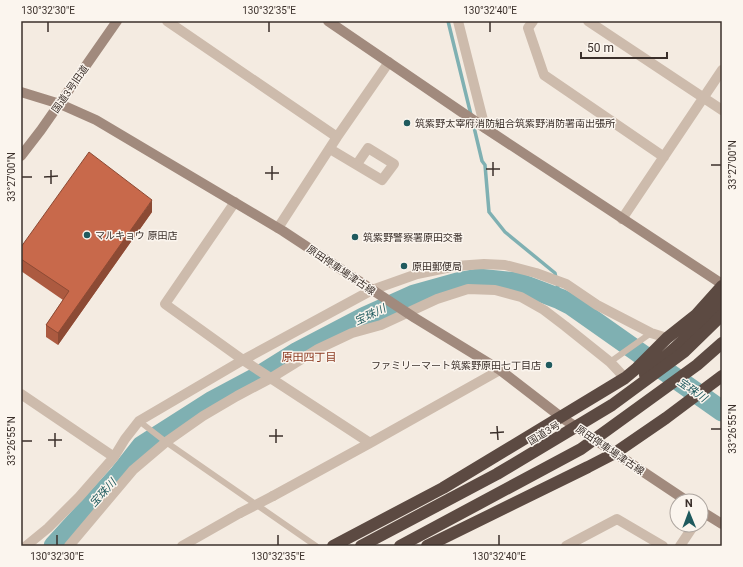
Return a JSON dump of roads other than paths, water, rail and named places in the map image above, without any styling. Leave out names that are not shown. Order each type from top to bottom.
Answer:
[{"type":"highway","points":[[333,546],[443,488],[625,378],[664,341],[696,314],[722,285]]},
{"type":"highway","points":[[612,405],[707,320],[722,302]]},
{"type":"highway","name":"国道3号","points":[[361,546],[497,474],[612,405],[684,352],[722,315]]},
{"type":"highway","points":[[400,546],[581,449],[697,365],[722,343]]},
{"type":"highway","points":[[427,546],[614,453],[666,418],[719,378]]},
{"type":"main road","name":"国道3号旧道","points":[[21,156],[60,104],[117,21]]},
{"type":"main road","points":[[328,21],[485,128],[722,285]]},
{"type":"main road","name":"原田停車場津古線","points":[[21,92],[60,104],[96,120],[278,228],[407,313],[500,370],[561,417],[675,493]]},
{"type":"main road","points":[[709,516],[722,524]]},
{"type":"street","points":[[167,21],[337,137]]},
{"type":"street","points":[[458,21],[485,128]]},
{"type":"street","points":[[533,21],[528,28],[544,75],[664,157]]},
{"type":"street","points":[[588,21],[722,110]]},
{"type":"street","points":[[278,228],[337,137],[389,62]]},
{"type":"street","points":[[622,219],[722,70]]},
{"type":"street","points":[[330,149],[357,164]]},
{"type":"street","points":[[235,202],[165,304],[243,360],[370,444]]},
{"type":"street","points":[[26,546],[48,528],[79,497],[114,456],[139,420],[243,360],[372,290],[417,274],[456,266],[484,264],[505,265],[536,273],[566,284],[597,305],[664,341]]},
{"type":"street","points":[[68,546],[133,470],[166,442],[203,416],[236,396],[271,378],[318,349],[352,333],[381,325],[437,299],[468,289],[495,290],[521,297],[544,310],[610,362],[625,378]]},
{"type":"street","points":[[182,546],[240,513],[370,444],[500,370]]},
{"type":"street","points":[[21,394],[114,456]]},
{"type":"street","points":[[566,546],[617,519],[663,546]]},
{"type":"street","points":[[680,546],[689,533]]},
{"type":"lane","points":[[610,362],[650,333]]},
{"type":"lane","points":[[139,420],[166,442],[316,546]]},
{"type":"waterway","points":[[448,21],[471,115]]},
{"type":"waterway","points":[[473,123],[482,161],[485,165],[489,212],[505,232],[555,273],[560,299]]},
{"type":"waterway","name":"宝珠川","points":[[54,546],[120,474],[142,446],[211,402],[256,378],[298,352],[365,317],[414,295],[457,283],[478,279],[518,283],[560,299],[570,304],[722,411]]},
{"type":"place","name":"筑紫野太宰府消防組合筑紫野消防署南出張所","points":[[407,123]]},
{"type":"place","name":"マルキョウ 原田店","points":[[87,235]]},
{"type":"place","name":"筑紫野警察署原田交番","points":[[355,237]]},
{"type":"place","name":"原田郵便局","points":[[404,266]]},
{"type":"place","name":"ファミリーマート筑紫野原田七丁目店","points":[[549,365]]},
{"type":"district","name":"原田四丁目","points":[[309,357]]}]
